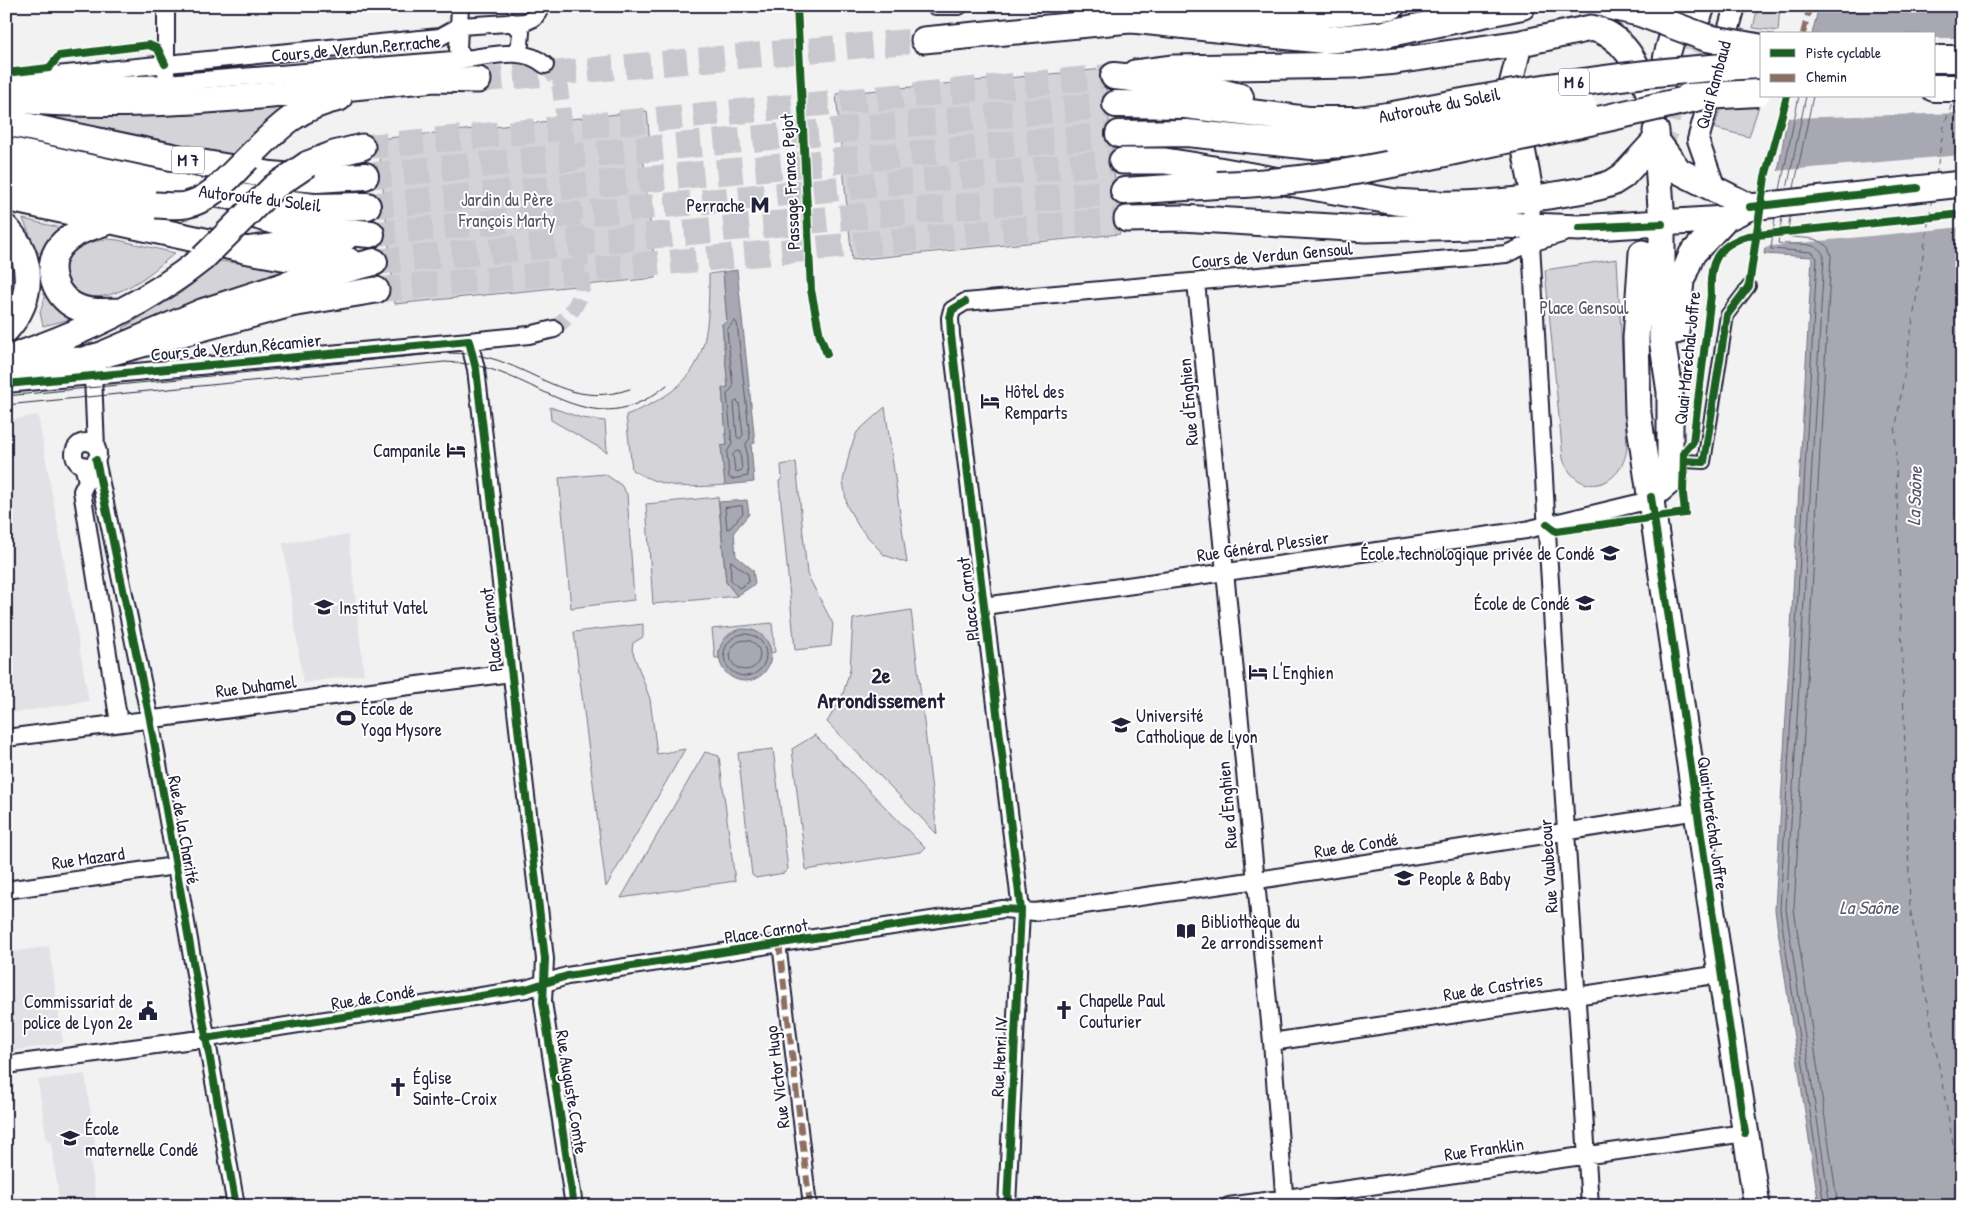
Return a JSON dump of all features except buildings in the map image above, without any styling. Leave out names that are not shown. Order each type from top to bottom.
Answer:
[{"type":"highway","points":[[1128,18],[1324,40],[1380,35],[1522,6]]},
{"type":"highway","points":[[1610,6],[1640,14],[1707,38],[1760,48]]},
{"type":"highway","points":[[1936,60],[1962,59]]},
{"type":"highway","name":"Autoroute du Soleil","points":[[1116,104],[1186,105],[1286,119],[1330,120],[1388,116],[1564,84],[1691,69],[1760,65]]},
{"type":"highway","points":[[1114,76],[1181,83],[1330,120]]},
{"type":"highway","points":[[1936,88],[1962,88]]},
{"type":"highway","name":"Autoroute du Soleil","points":[[1119,134],[1187,133],[1312,146],[1394,141],[1536,114],[1616,104],[1760,92]]},
{"type":"highway","points":[[1124,191],[1217,185],[1273,184],[1332,176],[1590,123],[1704,96]]},
{"type":"highway","name":"Autoroute du Soleil","points":[[6,122],[200,163],[270,175],[317,178],[365,176]]},
{"type":"highway","name":"Autoroute du Soleil","points":[[6,150],[196,191],[313,207],[367,206]]},
{"type":"highway","points":[[196,191],[265,219],[308,228],[371,234]]},
{"type":"highway","points":[[107,353],[203,312],[293,283],[374,262],[291,258],[246,250]]},
{"type":"main road","points":[[924,40],[1128,18],[1313,16],[1392,6]]},
{"type":"main road","points":[[1696,10],[1667,54],[1657,110],[1656,140],[1679,171],[1750,207]]},
{"type":"main road","points":[[1114,76],[1173,68],[1352,65],[1424,58],[1591,28],[1602,30],[1611,35],[1627,50],[1657,110]]},
{"type":"main road","points":[[1520,42],[1511,82],[1533,199],[1579,228]]},
{"type":"main road","points":[[6,99],[39,102],[165,104],[434,79],[478,80],[413,91],[318,103],[302,110],[282,124],[220,185],[185,206],[154,204],[6,174]]},
{"type":"main road","points":[[1122,161],[1165,161],[1421,204],[1533,199],[1612,183],[1623,176],[1656,140]]},
{"type":"main road","name":"Quai Maréchal Joffre","points":[[1651,498],[1670,481],[1670,392],[1662,339],[1662,224],[1656,140]]},
{"type":"main road","points":[[6,361],[85,330],[123,311],[182,275],[203,258],[274,187],[308,164],[334,154],[362,147]]},
{"type":"main road","points":[[1670,392],[1681,281],[1692,254],[1725,219],[1750,207],[1962,184]]},
{"type":"main road","points":[[6,198],[246,250],[371,234]]},
{"type":"main road","points":[[1128,219],[1182,218],[1366,229],[1530,234],[1579,228],[1725,219]]},
{"type":"main road","points":[[112,220],[82,231],[63,243],[55,255],[52,273],[57,290],[70,304],[89,310],[123,311]]},
{"type":"main road","points":[[6,228],[18,243],[28,276],[23,305],[18,316],[6,330]]},
{"type":"main road","name":"Quai Maréchal Joffre","points":[[1642,253],[1636,338],[1638,404],[1696,811],[1757,1206]]},
{"type":"main road","points":[[6,361],[83,360],[290,304],[376,290]]},
{"type":"street","points":[[166,6],[166,83]]},
{"type":"street","points":[[460,6],[460,26],[457,40],[458,50],[465,59]]},
{"type":"street","name":"Cours de Verdun Perrache","points":[[6,80],[440,37],[460,26],[512,22],[534,18],[542,6]]},
{"type":"street","points":[[935,6],[959,6]]},
{"type":"street","points":[[1591,28],[1627,6]]},
{"type":"street","name":"Quai Rambaud","points":[[1716,191],[1698,140],[1735,6]]},
{"type":"street","points":[[512,22],[521,32],[520,44],[514,53]]},
{"type":"street","name":"Cours de Verdun Perrache","points":[[6,89],[166,83],[465,59],[514,53],[527,54],[546,65]]},
{"type":"street","points":[[1533,199],[1530,234],[1547,524],[1642,502],[1651,498]]},
{"type":"street","name":"Cours de Verdun Gensoul","points":[[965,302],[1506,254],[1530,234]]},
{"type":"street","name":"Rue d'Enghien","points":[[1196,282],[1254,881],[1272,1042],[1285,1202]]},
{"type":"street","points":[[1684,461],[1704,462],[1727,315],[1749,286]]},
{"type":"street","name":"Place Carnot","points":[[469,341],[476,369],[545,959],[544,983],[568,976],[779,943],[1003,909],[1021,910],[951,335],[950,318],[952,310],[965,302]]},
{"type":"street","name":"Cours de Verdun Récamier","points":[[6,384],[529,335],[554,329]]},
{"type":"street","name":"Rue de la Charité","points":[[93,376],[92,458],[87,481],[82,491],[119,723]]},
{"type":"street","name":"Rue de la Charité","points":[[92,458],[150,720],[236,1206]]},
{"type":"street","name":"Rue Général Plessier","points":[[984,606],[1526,530],[1547,524]]},
{"type":"street","name":"Rue Vaubecour","points":[[1547,524],[1590,1206]]},
{"type":"street","name":"Rue Duhamel","points":[[6,738],[511,672]]},
{"type":"street","name":"Rue de Condé","points":[[1021,910],[1036,912],[1254,881],[1567,833],[1696,811]]},
{"type":"street","name":"Rue Mazard","points":[[6,890],[176,866]]},
{"type":"street","name":"Rue Henri IV","points":[[1007,1206],[1021,910]]},
{"type":"street","name":"Rue Victor Hugo","points":[[779,943],[810,1206]]},
{"type":"street","name":"Rue de Castries","points":[[1272,1042],[1721,974]]},
{"type":"street","name":"Rue de Condé","points":[[6,1065],[205,1038],[526,989],[544,983]]},
{"type":"street","name":"Rue Auguste Comte","points":[[544,983],[543,1002],[574,1206]]},
{"type":"street","name":"Rue Franklin","points":[[1229,1206],[1285,1202],[1587,1154],[1745,1133]]},
{"type":"shaded area","points":[[38,415],[89,701],[6,714],[6,421]]},
{"type":"shaded area","name":"Institut Vatel","points":[[348,535],[364,674],[303,683],[283,543]]},
{"type":"shaded area","points":[[49,946],[63,1043],[6,1052],[6,953]]},
{"type":"shaded area","name":"École maternelle Condé","points":[[85,1074],[97,1157],[90,1159],[97,1206],[60,1206],[51,1142],[47,1142],[38,1080]]},
{"type":"green space","points":[[1048,6],[1102,6],[1047,11]]},
{"type":"green space","points":[[1758,6],[1780,6],[1778,31],[1753,28]]},
{"type":"green space","points":[[1748,31],[1760,32],[1761,98],[1749,137],[1714,128]]},
{"type":"green space","points":[[1104,69],[1120,234],[852,260],[836,94]]},
{"type":"green space","points":[[296,99],[233,155],[14,109],[15,106],[161,116],[219,112]]},
{"type":"green space","name":"Jardin du Père François Marty","points":[[647,111],[650,144],[642,146],[656,278],[395,304],[378,139]]},
{"type":"green space","points":[[23,219],[61,228],[50,238],[41,253],[38,253]]},
{"type":"green space","points":[[108,239],[175,253],[139,281],[115,293],[99,297],[86,295],[75,290],[67,282],[63,273],[64,263],[68,254],[78,246]]},
{"type":"green space","points":[[6,241],[20,276],[6,317]]},
{"type":"green space","name":"Place Gensoul","points":[[1617,259],[1627,448],[1623,462],[1609,480],[1599,484],[1589,484],[1579,480],[1570,472],[1563,459],[1545,270]]},
{"type":"green space","points":[[219,261],[297,269],[250,283],[124,330],[123,328],[182,292]]},
{"type":"green space","points":[[723,272],[727,323],[722,324],[728,388],[722,389],[727,446],[721,446],[725,485],[688,487],[655,481],[632,470],[626,415],[672,391],[687,378],[697,362],[703,345],[709,301],[709,274]]},
{"type":"green space","points":[[46,294],[52,303],[71,319],[43,326],[40,312]]},
{"type":"green space","points":[[550,407],[582,418],[605,421],[607,452],[551,420]]},
{"type":"green space","points":[[885,407],[907,563],[884,555],[859,527],[847,506],[843,481],[850,450],[857,432]]},
{"type":"green space","points":[[796,462],[807,574],[833,624],[831,646],[795,650],[779,481],[782,480],[781,465]]},
{"type":"green space","points":[[605,474],[621,485],[627,494],[634,600],[571,608],[559,478]]},
{"type":"green space","points":[[718,497],[726,582],[737,596],[653,604],[646,504]]},
{"type":"green space","points":[[911,610],[937,834],[827,722],[842,697],[850,670],[853,619]]},
{"type":"green space","points":[[772,623],[775,652],[771,653],[768,643],[761,635],[719,649],[719,658],[715,658],[712,629]]},
{"type":"green space","points":[[643,624],[643,637],[633,643],[632,650],[650,699],[657,754],[685,749],[606,887],[574,632]]},
{"type":"green space","points":[[815,735],[925,848],[921,852],[806,870],[792,749]]},
{"type":"green space","points":[[773,749],[788,869],[784,873],[756,878],[752,875],[738,753]]},
{"type":"green space","points":[[705,752],[719,756],[735,881],[621,898]]},
{"type":"water","name":"La Saône","points":[[1819,6],[1962,6],[1962,1206],[1819,1206],[1775,910],[1812,257],[1764,254],[1785,131],[1794,98],[1936,98],[1936,32],[1812,32]]},
{"type":"water","points":[[737,270],[755,443],[751,444],[754,482],[725,485],[721,446],[727,445],[722,388],[728,387],[722,324],[727,322],[723,272]]},
{"type":"water","points":[[747,500],[749,514],[734,532],[736,556],[753,570],[755,584],[737,596],[726,582],[719,502]]},
{"type":"water","points":[[740,629],[750,629],[764,636],[771,650],[771,660],[764,674],[750,681],[740,681],[730,677],[723,670],[719,660],[719,650],[723,640],[730,633]]},
{"type":"pier","points":[[1936,38],[1962,38],[1962,113],[1786,118],[1791,98],[1936,98]]},
{"type":"pier","points":[[1962,155],[1962,227],[1770,246],[1762,250],[1776,171]]},
{"type":"ferry route","points":[[1936,175],[1944,126],[1953,101]]},
{"type":"ferry route","points":[[1932,199],[1895,432],[1910,908],[1962,1192]]},
{"type":"tunnel","points":[[1660,157],[1673,93],[1701,16]]},
{"type":"tunnel","points":[[478,80],[924,40]]},
{"type":"tunnel","points":[[545,65],[556,77],[560,88],[583,283],[577,303],[565,319],[554,329]]},
{"type":"tunnel","points":[[362,147],[1114,76]]},
{"type":"tunnel","points":[[365,176],[1116,104]]},
{"type":"tunnel","points":[[367,206],[1119,134]]},
{"type":"tunnel","points":[[371,234],[1122,161]]},
{"type":"tunnel","points":[[374,262],[1124,191]]},
{"type":"tunnel","points":[[376,290],[1127,219]]},
{"type":"tram line","points":[[6,396],[444,353],[460,353],[497,360],[551,384],[580,393],[595,395],[612,394],[630,389]]},
{"type":"tram line","points":[[6,405],[445,362],[485,367],[578,406],[599,410],[620,409],[643,401],[667,385]]},
{"type":"marked path","points":[[1804,32],[1810,6]]},
{"type":"marked path","points":[[779,943],[810,1206]]},
{"type":"cycle path","name":"Passage France Pejot","points":[[797,6],[811,290],[820,336],[827,354]]},
{"type":"cycle path","points":[[6,73],[49,68],[59,56],[149,45],[158,49],[165,64]]},
{"type":"cycle path","points":[[1684,461],[1704,462],[1727,315],[1749,286],[1765,177],[1786,98]]},
{"type":"cycle path","points":[[1750,207],[1917,188]]},
{"type":"cycle path","points":[[1547,524],[1556,531],[1685,513],[1683,494],[1684,452],[1693,442],[1711,295],[1711,274],[1717,257],[1728,245],[1748,236],[1962,214]]},
{"type":"cycle path","points":[[1579,228],[1662,224]]},
{"type":"cycle path","points":[[965,302],[952,310],[950,318],[951,335],[1021,910],[1007,1206]]},
{"type":"cycle path","points":[[6,384],[469,341],[476,369],[545,959],[543,1002],[574,1206]]},
{"type":"cycle path","points":[[96,460],[150,719],[236,1206]]},
{"type":"cycle path","points":[[1651,497],[1745,1133]]},
{"type":"cycle path","points":[[205,1038],[526,989],[567,976],[1003,909],[1021,910]]},
{"type":"place","name":"Perrache","points":[[760,205]]},
{"type":"place","name":"Hôtel des Remparts","points":[[990,401]]},
{"type":"place","name":"Campanile","points":[[456,450]]},
{"type":"place","name":"École technologique privée de Condé","points":[[1610,553]]},
{"type":"place","name":"École de Condé","points":[[1585,603]]},
{"type":"place","name":"Institut Vatel","points":[[324,607]]},
{"type":"place","name":"L'Enghien","points":[[1258,672]]},
{"type":"place","name":"École de Yoga Mysore","points":[[346,718]]},
{"type":"place","name":"Université Catholique de Lyon","points":[[1121,725]]},
{"type":"place","name":"People & Baby","points":[[1404,878]]},
{"type":"place","name":"Bibliothèque du 2e arrondissement","points":[[1186,931]]},
{"type":"place","name":"Chapelle Paul Couturier","points":[[1064,1010]]},
{"type":"place","name":"Commissariat de police de Lyon 2e","points":[[148,1011]]},
{"type":"place","name":"Église Sainte-Croix","points":[[398,1087]]},
{"type":"place","name":"École maternelle Condé","points":[[70,1138]]},
{"type":"district","name":"2e Arrondissement","points":[[881,688]]}]
